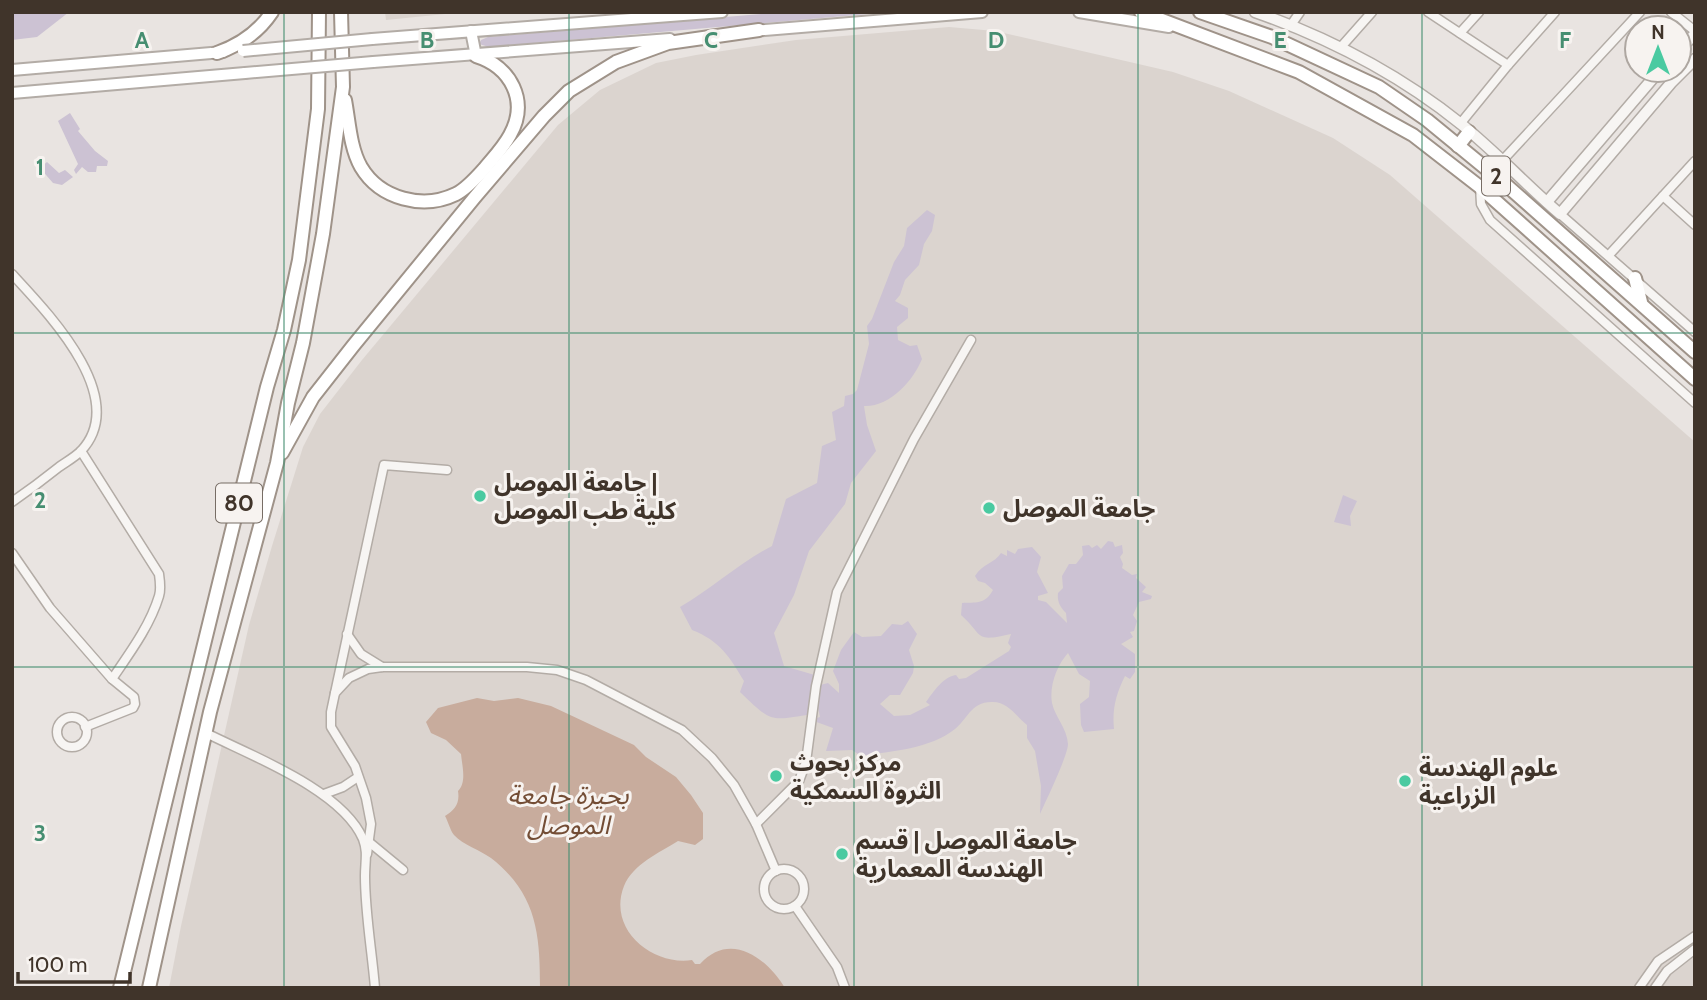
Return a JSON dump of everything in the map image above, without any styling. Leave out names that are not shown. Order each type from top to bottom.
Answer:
[{"type":"highway","points":[[217,53],[245,40],[272,12]]},
{"type":"highway","name":"80","points":[[120,988],[267,387],[284,330],[299,260],[318,109],[319,12]]},
{"type":"highway","name":"80","points":[[149,988],[206,733],[277,463],[323,234],[343,87],[341,12]]},
{"type":"highway","name":"2","points":[[1141,12],[1299,72],[1413,135],[1480,187],[1695,379]]},
{"type":"highway","name":"2","points":[[1200,12],[1307,52],[1379,87],[1427,120],[1695,352]]},
{"type":"highway","points":[[277,463],[313,397],[345,356],[475,197],[544,116],[569,91],[616,62],[668,43],[759,30]]},
{"type":"highway","points":[[1299,72],[1307,52]]},
{"type":"highway","points":[[343,87],[352,139],[361,166],[376,186],[401,199],[440,199],[457,194],[500,151],[511,133],[518,112],[517,96],[510,77],[492,61],[476,56]]},
{"type":"highway","points":[[1458,146],[1465,128]]},
{"type":"highway","points":[[1635,278],[1641,303]]},
{"type":"main road","points":[[12,70],[722,12]]},
{"type":"main road","points":[[12,93],[982,12]]},
{"type":"main road","points":[[1079,12],[1197,34]]},
{"type":"main road","points":[[471,31],[476,56]]},
{"type":"street","points":[[1255,12],[1341,47],[1403,84],[1465,128],[1695,332]]},
{"type":"street","points":[[1291,25],[1300,12]]},
{"type":"street","points":[[1341,47],[1371,12]]},
{"type":"street","points":[[1428,12],[1508,65]]},
{"type":"street","points":[[1460,33],[1479,12]]},
{"type":"street","points":[[1465,128],[1508,65],[1555,12]]},
{"type":"street","points":[[1502,161],[1640,12]]},
{"type":"street","points":[[1671,12],[1695,32]]},
{"type":"street","points":[[1560,214],[1671,83],[1695,59]]},
{"type":"street","points":[[1547,202],[1648,84]]},
{"type":"street","points":[[1609,255],[1695,161]]},
{"type":"street","points":[[1480,187],[1481,204],[1490,220],[1695,402]]},
{"type":"street","points":[[1664,196],[1695,225]]},
{"type":"street","points":[[12,274],[50,314],[86,370],[97,402],[96,427],[81,451],[12,502]]},
{"type":"street","points":[[756,824],[799,781],[806,762],[815,691],[837,592],[914,439],[971,340]]},
{"type":"street","points":[[81,451],[159,574],[160,594],[150,617],[112,679]]},
{"type":"street","points":[[375,988],[365,876],[371,824],[355,766],[331,727],[331,712],[384,465],[447,470]]},
{"type":"street","points":[[12,553],[50,608],[112,679],[134,697],[135,704],[130,709],[85,727]]},
{"type":"street","points":[[347,634],[361,654],[382,667]]},
{"type":"street","points":[[335,693],[349,678],[369,669],[382,667],[527,667],[557,670],[586,680],[682,730],[712,758],[734,785],[756,824],[776,871]]},
{"type":"street","points":[[206,733],[324,794],[349,815],[363,838],[367,854]]},
{"type":"street","points":[[324,794],[343,787],[358,777]]},
{"type":"street","points":[[369,842],[403,870]]},
{"type":"street","points":[[789,870],[800,877],[803,896],[794,906],[775,906],[766,897],[767,879],[776,871],[789,870]]},
{"type":"street","points":[[794,906],[837,967],[845,988]]},
{"type":"street","points":[[1639,988],[1658,961],[1695,936]]},
{"type":"street","points":[[1655,988],[1667,971],[1695,949]]},
{"type":"shaded area","points":[[12,12],[69,12],[37,37],[12,40]]},
{"type":"shaded area","points":[[385,12],[465,12],[386,20]]},
{"type":"shaded area","points":[[784,12],[890,12],[489,47],[479,44],[488,37]]},
{"type":"shaded area","name":"جامعة الموصل","points":[[949,27],[995,31],[1173,72],[1229,91],[1333,138],[1390,175],[1695,442],[1695,988],[169,988],[249,625],[272,546],[303,447],[320,414],[362,360],[558,125],[600,90],[656,63],[696,55],[796,40]]},
{"type":"shaded area","points":[[70,113],[80,129],[78,131],[95,151],[108,161],[107,166],[97,166],[96,172],[88,172],[82,167],[76,174],[74,170],[78,164],[58,121]]},
{"type":"shaded area","points":[[47,162],[59,173],[65,170],[73,177],[62,185],[53,183],[40,168]]},
{"type":"shaded area","points":[[927,210],[935,215],[932,231],[924,244],[919,265],[905,280],[895,301],[908,308],[908,318],[897,327],[898,340],[910,346],[917,345],[922,359],[913,376],[899,391],[883,402],[864,406],[876,451],[851,483],[845,504],[809,551],[794,595],[774,633],[784,666],[818,676],[816,686],[828,683],[839,693],[839,684],[833,671],[841,650],[854,632],[862,637],[881,636],[892,624],[902,625],[908,621],[917,634],[909,650],[914,666],[913,673],[900,695],[890,695],[880,704],[894,716],[910,715],[930,705],[926,702],[947,679],[956,675],[959,679],[966,678],[1009,651],[1011,647],[1008,643],[1011,634],[985,637],[961,615],[962,603],[983,600],[993,590],[978,581],[975,576],[981,569],[1001,553],[1007,556],[1007,550],[1015,554],[1018,549],[1032,547],[1041,557],[1037,572],[1048,593],[1038,596],[1038,600],[1046,602],[1067,623],[1066,613],[1059,604],[1058,593],[1063,588],[1062,576],[1069,564],[1076,564],[1083,555],[1082,546],[1089,545],[1092,548],[1097,545],[1101,549],[1108,541],[1113,542],[1115,547],[1122,545],[1122,568],[1132,575],[1137,574],[1136,578],[1146,587],[1142,592],[1152,596],[1151,599],[1139,602],[1133,615],[1137,621],[1134,631],[1130,632],[1133,637],[1121,644],[1135,654],[1135,672],[1130,679],[1125,676],[1119,689],[1114,708],[1114,729],[1084,732],[1080,704],[1089,697],[1090,681],[1079,674],[1068,653],[1064,658],[1057,670],[1051,696],[1068,744],[1061,768],[1040,814],[1041,786],[1035,751],[1027,738],[1027,725],[1003,704],[993,702],[979,705],[955,729],[922,745],[861,756],[852,750],[826,751],[833,728],[811,720],[820,717],[814,688],[810,694],[812,714],[779,718],[759,710],[740,692],[744,681],[728,657],[717,644],[692,630],[680,607],[772,546],[786,499],[817,483],[822,446],[836,440],[832,412],[844,406],[845,396],[857,390],[869,344],[867,326],[894,262],[904,246],[907,228]]},
{"type":"shaded area","points":[[1343,495],[1357,501],[1350,516],[1351,526],[1334,522]]},
{"type":"water","name":"بحيرة جامعة الموصل","points":[[477,698],[494,701],[518,698],[551,706],[634,745],[646,757],[676,777],[703,813],[703,839],[695,845],[678,841],[647,860],[628,878],[620,902],[627,930],[648,951],[662,957],[692,960],[695,964],[700,964],[711,954],[723,949],[747,952],[768,967],[785,988],[540,988],[537,933],[527,901],[518,886],[491,858],[454,835],[445,816],[457,803],[463,779],[461,754],[446,740],[431,733],[426,722],[438,708]]},
{"type":"place","name":"جامعة الموصل | كلية طب الموصل","points":[[480,496]]},
{"type":"place","name":"جامعة الموصل","points":[[989,508]]},
{"type":"place","name":"مركز بحوث الثروة السمكية","points":[[776,776]]},
{"type":"place","name":"علوم الهندسة الزراعية","points":[[1405,781]]},
{"type":"place","name":"جامعة الموصل | قسم الهندسة المعمارية","points":[[842,854]]}]
